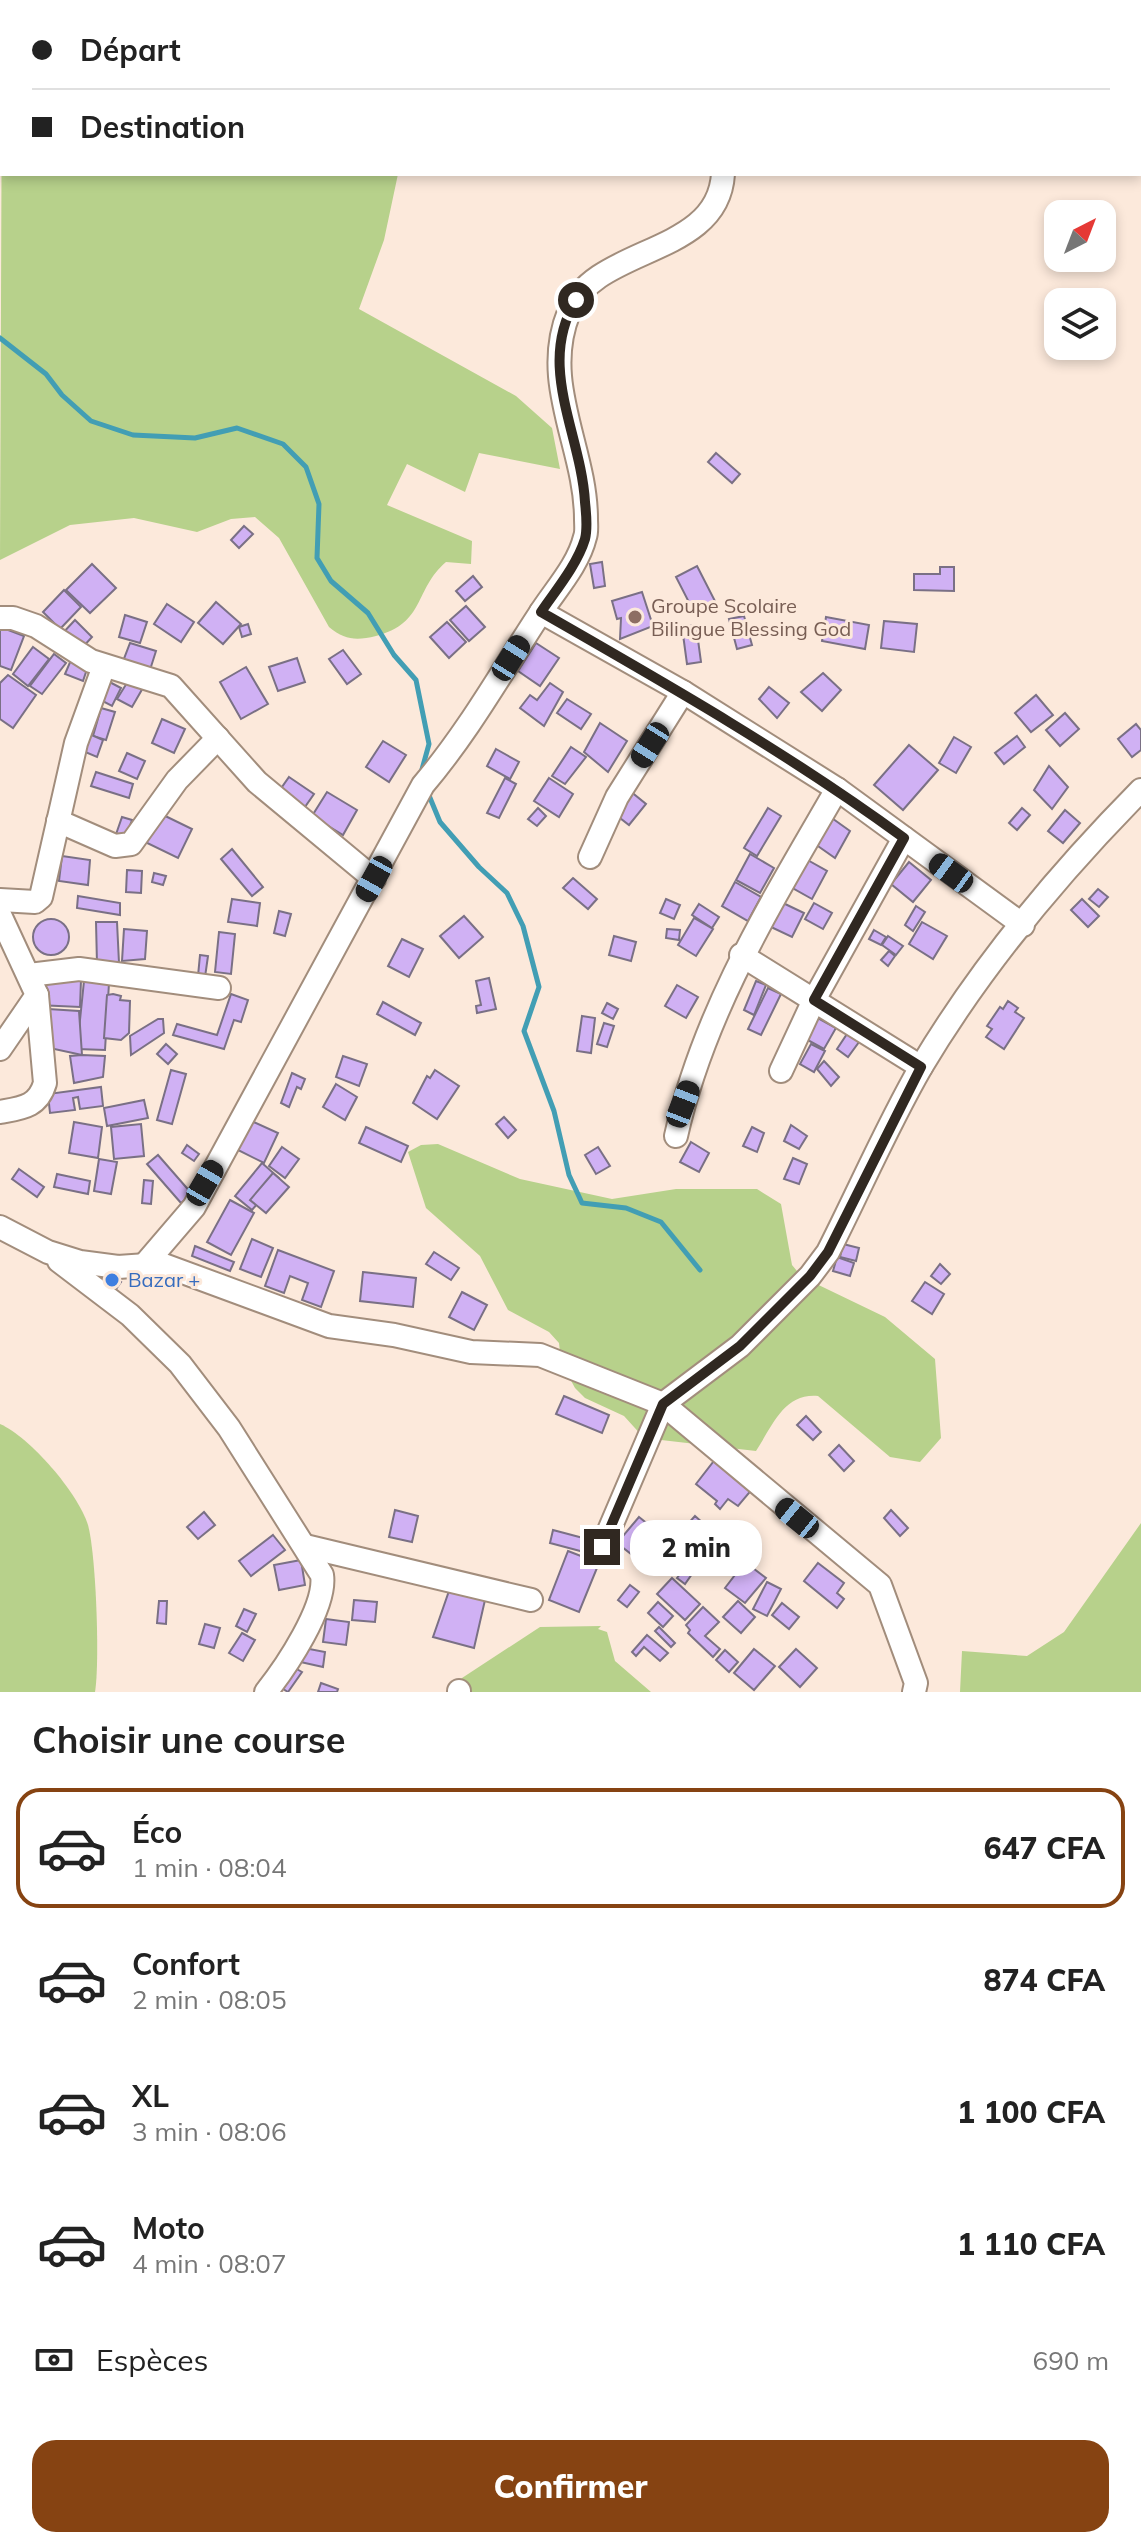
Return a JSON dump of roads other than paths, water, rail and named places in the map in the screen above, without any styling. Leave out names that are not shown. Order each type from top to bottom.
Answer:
[{"type":"street","points":[[146,1263],[194,1207],[423,785],[453,750],[564,579],[585,538],[584,487],[561,401],[558,369],[568,312],[593,282],[706,219],[722,190],[723,176]]},
{"type":"street","points":[[541,612],[683,692],[837,789],[1023,925]]},
{"type":"street","points":[[0,618],[24,620],[79,656],[171,686],[268,791],[374,879]]},
{"type":"street","points":[[0,900],[35,902],[41,897],[76,743],[104,666]]},
{"type":"street","points":[[590,857],[617,797],[683,692]]},
{"type":"street","points":[[58,821],[115,846],[131,844],[177,780],[218,738]]},
{"type":"street","points":[[676,1136],[683,1104],[741,955],[837,789]]},
{"type":"street","points":[[602,1547],[663,1404],[740,1346],[810,1276],[828,1252],[921,1067],[997,956],[1087,844],[1141,790]]},
{"type":"street","points":[[781,1071],[814,1000],[904,838]]},
{"type":"street","points":[[0,915],[33,985],[42,1037],[42,1094],[37,1102],[0,1112]]},
{"type":"street","points":[[741,955],[921,1067]]},
{"type":"street","points":[[0,1049],[33,985],[79,969],[219,988]]},
{"type":"street","points":[[0,1227],[48,1252],[130,1315],[180,1364],[229,1428],[322,1575],[323,1594],[290,1657],[266,1692]]},
{"type":"street","points":[[48,1252],[95,1266],[146,1263],[177,1269],[268,1307],[329,1326],[394,1335],[471,1352],[540,1355],[663,1404],[880,1585],[916,1683],[914,1692]]},
{"type":"street","points":[[305,1546],[531,1600]]},
{"type":"waterway","points":[[0,338],[46,374],[62,395],[91,421],[133,435],[195,438],[237,428],[283,444],[306,467],[319,504],[317,558],[331,581],[368,613],[394,655],[416,680],[429,744],[421,773]]},
{"type":"waterway","points":[[428,793],[440,822],[479,867],[507,893],[523,926],[539,987],[524,1031],[554,1111],[569,1175],[582,1203],[626,1208],[661,1222],[700,1270]]},
{"type":"place","name":"Groupe Scolaire Bilingue Blessing God","points":[[635,617]]},
{"type":"place","name":"Bazar +","points":[[112,1280]]}]
